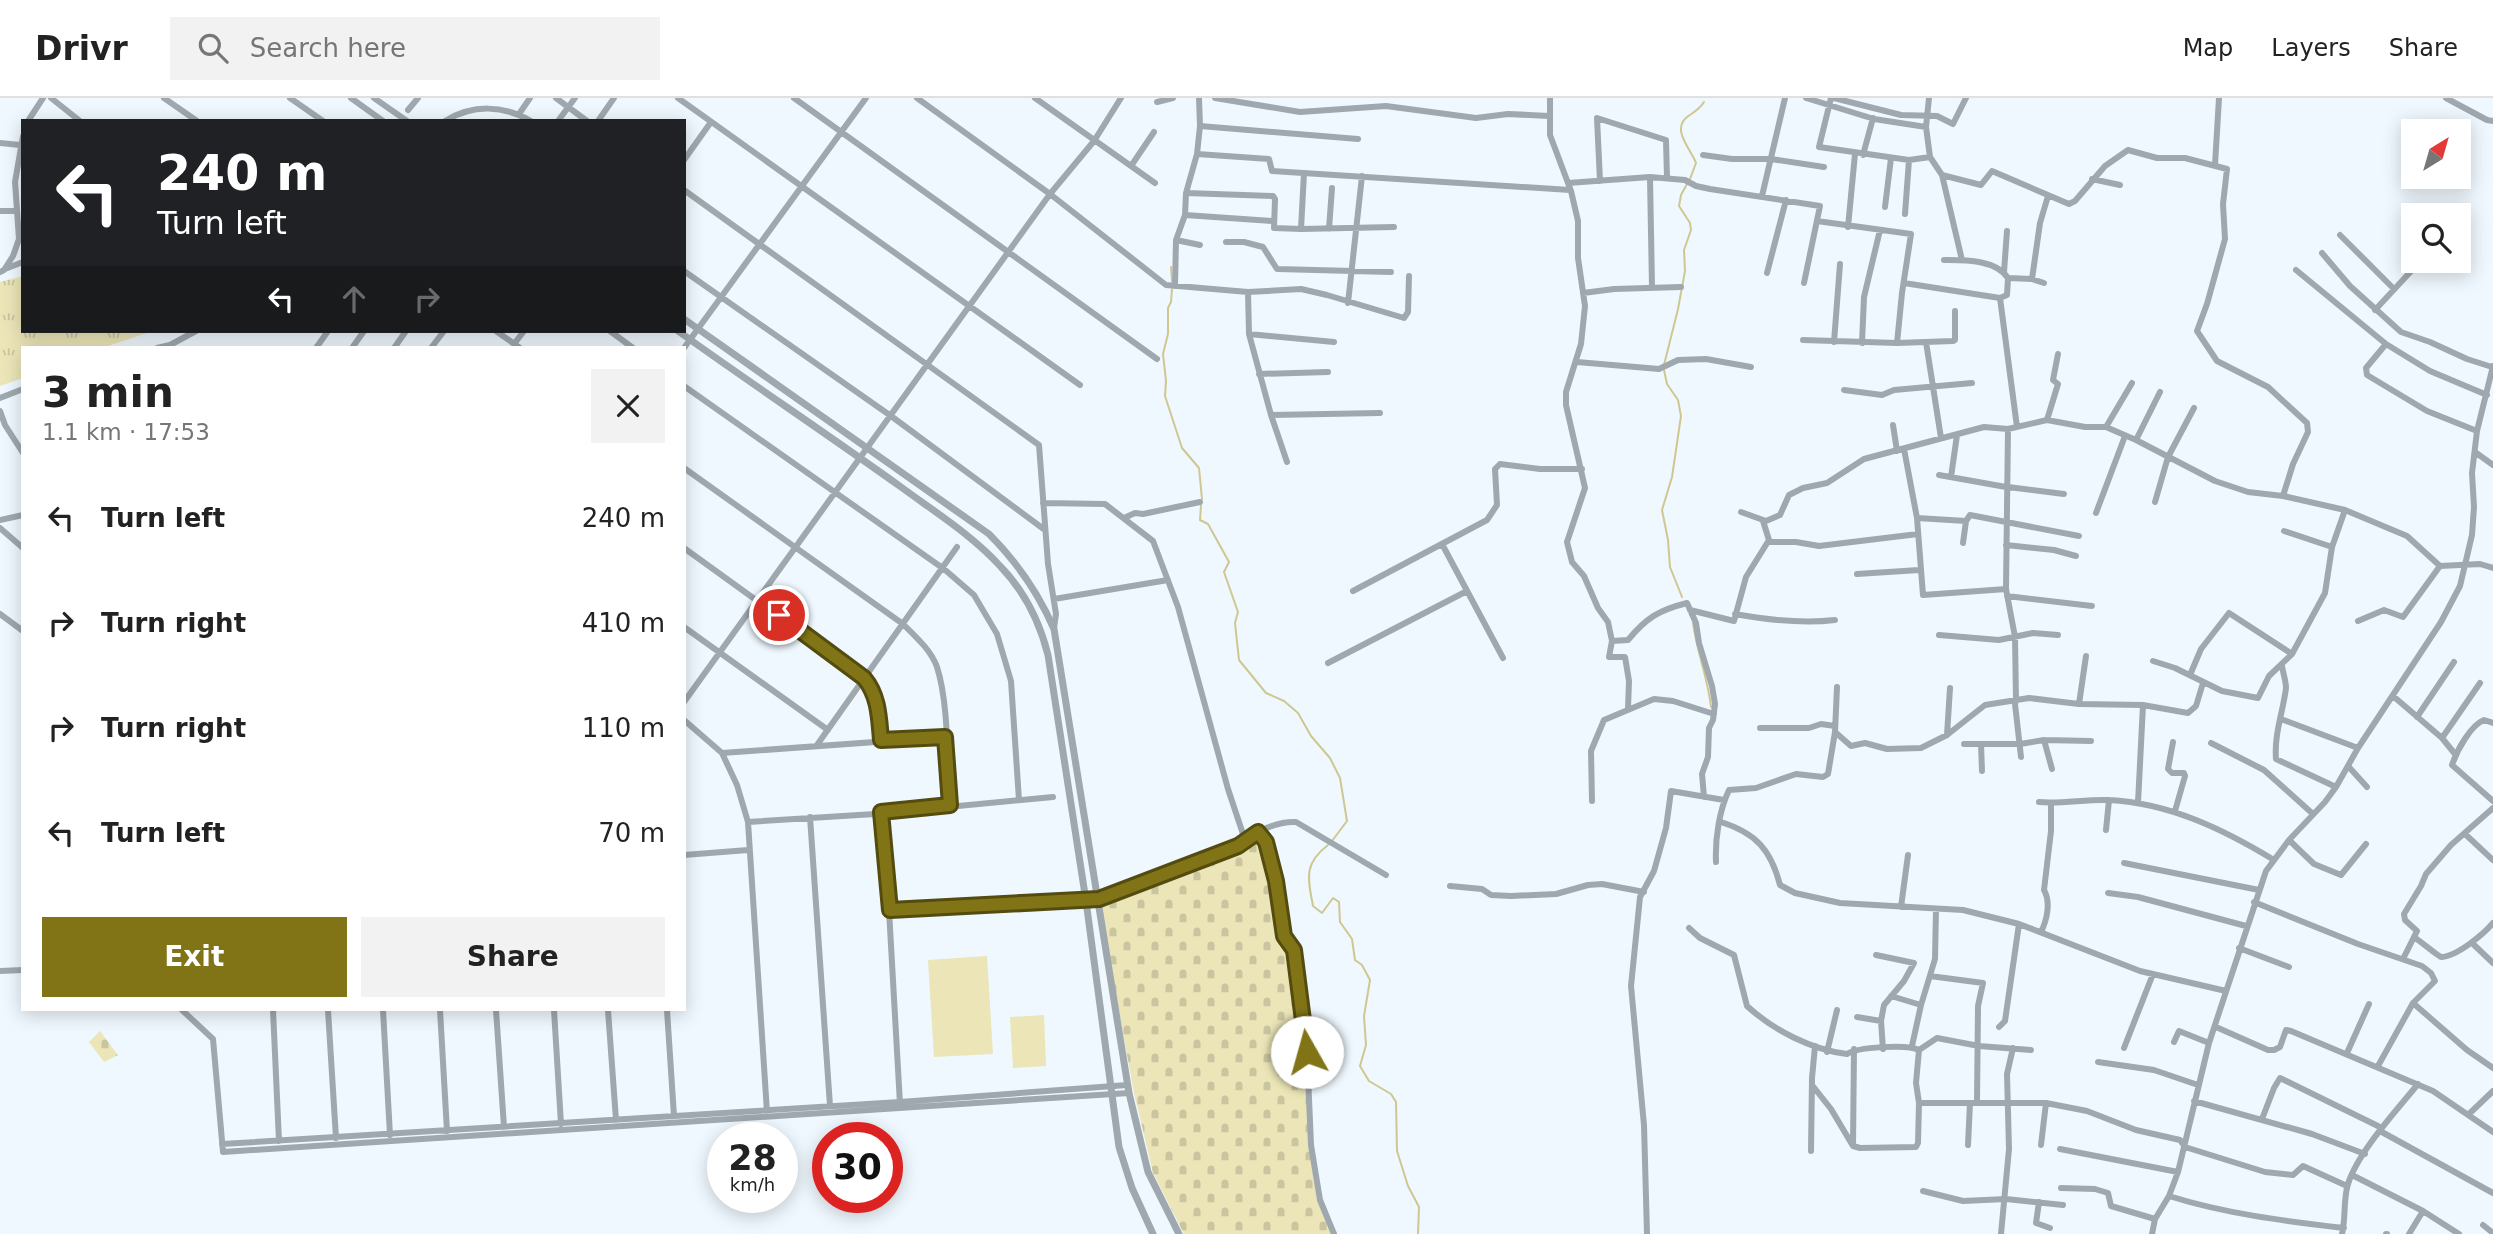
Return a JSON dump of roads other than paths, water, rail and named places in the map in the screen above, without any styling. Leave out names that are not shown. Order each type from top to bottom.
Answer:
[{"type":"street","points":[[29,119],[43,98]]},
{"type":"street","points":[[51,98],[77,119]]},
{"type":"street","points":[[164,98],[194,119]]},
{"type":"street","points":[[290,98],[320,119]]},
{"type":"street","points":[[351,98],[380,119]]},
{"type":"street","points":[[374,98],[404,119]]},
{"type":"street","points":[[408,110],[418,98]]},
{"type":"street","points":[[519,114],[530,98]]},
{"type":"street","points":[[556,98],[584,119]]},
{"type":"street","points":[[559,119],[575,98]]},
{"type":"street","points":[[599,119],[614,98]]},
{"type":"street","points":[[678,98],[1080,385]]},
{"type":"street","points":[[793,98],[1157,359]]},
{"type":"street","points":[[686,346],[866,98]]},
{"type":"street","points":[[917,98],[1050,194],[1166,285],[1248,292],[1301,289],[1404,318],[1408,312],[1409,276]]},
{"type":"street","points":[[1035,98],[1155,183]]},
{"type":"street","points":[[686,699],[1050,194],[1094,141],[1121,98]]},
{"type":"street","points":[[1157,102],[1173,98]]},
{"type":"street","points":[[1175,286],[1177,240],[1185,215],[1186,193],[1197,154],[1199,98]]},
{"type":"street","points":[[1215,98],[1300,112],[1386,106],[1476,118],[1508,114],[1549,116]]},
{"type":"street","points":[[1550,98],[1550,135],[1578,221],[1578,258],[1585,306],[1577,362],[1566,392],[1566,405],[1586,488],[1567,542],[1572,562],[1584,576],[1598,608],[1608,622],[1612,641],[1609,657],[1625,657],[1629,681],[1628,709]]},
{"type":"street","points":[[1762,196],[1785,98]]},
{"type":"street","points":[[1806,98],[1873,118],[1926,127]]},
{"type":"street","points":[[1930,157],[1909,160],[1819,146],[1833,98],[1901,115],[1937,116],[1953,124],[1966,98]]},
{"type":"street","points":[[1929,98],[1926,127],[1930,157],[1942,175],[1962,260]]},
{"type":"street","points":[[2215,164],[2219,98]]},
{"type":"street","points":[[2446,98],[2493,121]]},
{"type":"street","points":[[450,119],[470,110],[486,108],[519,114],[528,119]]},
{"type":"street","points":[[1847,227],[1859,154],[1875,110]]},
{"type":"street","points":[[1600,181],[1597,118],[1666,140],[1667,178]]},
{"type":"street","points":[[686,157],[711,122]]},
{"type":"street","points":[[1200,126],[1358,139]]},
{"type":"street","points":[[1131,166],[1154,132]]},
{"type":"street","points":[[2,271],[13,256],[19,239],[15,182],[21,142]]},
{"type":"street","points":[[0,143],[20,145]]},
{"type":"street","points":[[1942,175],[1980,185],[1992,171],[2069,204],[2075,201],[2105,166],[2128,150],[2157,158],[2186,158],[2224,168],[2228,172],[2223,204],[2225,239],[2215,280],[2197,331],[2217,361],[2268,387],[2307,423],[2308,432],[2292,464],[2283,496]]},
{"type":"street","points":[[1197,154],[1269,159],[1272,171],[1569,187],[1600,181],[1667,178],[1710,189],[1820,206],[1804,283]]},
{"type":"street","points":[[1703,155],[1732,159],[1771,159],[1824,167]]},
{"type":"street","points":[[1885,207],[1891,158]]},
{"type":"street","points":[[1905,214],[1909,160]]},
{"type":"street","points":[[1301,229],[1304,173]]},
{"type":"street","points":[[1348,303],[1362,176]]},
{"type":"street","points":[[1650,177],[1652,287]]},
{"type":"street","points":[[2092,178],[2120,185]]},
{"type":"street","points":[[1329,229],[1332,188]]},
{"type":"street","points":[[686,191],[1039,445],[1045,530],[1056,614],[1054,629]]},
{"type":"street","points":[[1186,193],[1273,196],[1275,199],[1272,221],[1276,229],[1394,227]]},
{"type":"street","points":[[2032,279],[2040,223],[2048,196]]},
{"type":"street","points":[[1767,273],[1786,200]]},
{"type":"street","points":[[0,211],[15,211]]},
{"type":"street","points":[[1185,215],[1272,221]]},
{"type":"street","points":[[1817,222],[1912,234],[1903,283],[1897,343]]},
{"type":"street","points":[[1862,343],[1864,296],[1880,230]]},
{"type":"street","points":[[1903,283],[2000,298],[2007,295],[2007,231]]},
{"type":"street","points":[[2340,235],[2394,289]]},
{"type":"street","points":[[1177,240],[1200,245]]},
{"type":"street","points":[[1226,242],[1244,242],[1263,247],[1277,269],[1391,272]]},
{"type":"street","points":[[2152,1234],[2155,1219],[2169,1196],[2178,1172],[2209,1043],[2266,871],[2289,840],[2336,787],[2358,748],[2441,621],[2460,586],[2472,535],[2472,473],[2477,431],[2493,367],[2401,332],[2350,286],[2322,253]]},
{"type":"street","points":[[1944,260],[1985,264],[2006,275],[2045,283]]},
{"type":"street","points":[[2,271],[21,262]]},
{"type":"street","points":[[1834,342],[1840,264]]},
{"type":"street","points":[[2296,270],[2386,344],[2430,371],[2487,395]]},
{"type":"street","points":[[686,272],[891,416],[1045,530]]},
{"type":"street","points":[[2375,310],[2409,273]]},
{"type":"street","points":[[1583,293],[1681,287]]},
{"type":"street","points":[[1248,292],[1250,334],[1259,374],[1287,462]]},
{"type":"street","points":[[2000,298],[2017,427]]},
{"type":"street","points":[[1803,340],[1862,343],[1954,341],[1955,311]]},
{"type":"street","points":[[686,320],[989,534],[1024,572],[1043,603],[1054,629],[1128,1089],[1148,1172],[1179,1234]]},
{"type":"street","points":[[174,346],[193,333]]},
{"type":"street","points":[[499,333],[517,346]]},
{"type":"street","points":[[613,333],[630,346]]},
{"type":"street","points":[[681,333],[976,543],[1003,569],[1026,599],[1044,637],[1048,655],[1086,901],[1119,1147],[1128,1178],[1153,1234]]},
{"type":"street","points":[[1250,334],[1334,342]]},
{"type":"street","points":[[1926,342],[1941,439]]},
{"type":"street","points":[[2386,344],[2365,370],[2367,375],[2427,411],[2477,431]]},
{"type":"street","points":[[2047,420],[2058,384],[2053,380],[2058,354]]},
{"type":"street","points":[[1577,362],[1659,369],[1678,360],[1706,359],[1751,367]]},
{"type":"street","points":[[1259,374],[1328,372]]},
{"type":"street","points":[[1844,390],[1882,395],[1894,390],[1972,383]]},
{"type":"street","points":[[2106,427],[2132,383]]},
{"type":"street","points":[[686,387],[944,569],[974,595],[998,634],[1011,681],[1019,800]]},
{"type":"street","points":[[0,398],[21,390]]},
{"type":"street","points":[[2136,440],[2160,392]]},
{"type":"street","points":[[2155,502],[2168,457],[2194,408]]},
{"type":"street","points":[[0,411],[5,425],[21,450]]},
{"type":"street","points":[[1271,415],[1381,413]]},
{"type":"street","points":[[1741,512],[1763,521],[1780,515],[1788,495],[1803,488],[1827,483],[1861,460],[1984,427],[2008,429],[2047,420],[2085,427],[2106,427],[2215,481],[2248,492],[2283,496],[2344,510],[2407,536],[2440,566],[2480,564],[2493,568]]},
{"type":"street","points":[[1893,425],[1917,518],[1923,595],[2006,592],[2092,606]]},
{"type":"street","points":[[2008,429],[2006,592],[2015,636],[2015,704],[2021,757]]},
{"type":"street","points":[[1951,477],[1957,435]]},
{"type":"street","points":[[2096,513],[2124,436]]},
{"type":"street","points":[[2475,452],[2493,465]]},
{"type":"street","points":[[1353,590],[1487,520],[1497,505],[1495,469],[1500,464],[1540,469],[1582,469]]},
{"type":"street","points":[[686,469],[903,624],[920,641],[936,665],[943,696],[950,805]]},
{"type":"street","points":[[1939,475],[2064,494]]},
{"type":"street","points":[[1124,518],[1135,513],[1143,514],[1200,502]]},
{"type":"street","points":[[1043,503],[1105,504],[1153,541],[1194,660],[1228,789],[1245,840]]},
{"type":"street","points":[[2153,662],[2190,675],[2222,691],[2258,698],[2269,677],[2292,654],[2325,593],[2332,547],[2344,510]]},
{"type":"street","points":[[0,520],[21,515]]},
{"type":"street","points":[[1963,543],[1966,521],[1970,515],[2079,536]]},
{"type":"street","points":[[1917,518],[1966,521]]},
{"type":"street","points":[[1690,610],[1733,621],[1746,577],[1768,542],[1763,521]]},
{"type":"street","points":[[0,528],[21,546]]},
{"type":"street","points":[[2284,531],[2332,547]]},
{"type":"street","points":[[1768,542],[1797,542],[1819,546],[1918,534]]},
{"type":"street","points":[[1442,544],[1503,658]]},
{"type":"street","points":[[2006,545],[2054,550],[2076,556]]},
{"type":"street","points":[[817,745],[957,547]]},
{"type":"street","points":[[686,549],[864,678],[877,701],[881,740]]},
{"type":"street","points":[[2358,621],[2385,610],[2403,617],[2440,566]]},
{"type":"street","points":[[1857,574],[1919,570]]},
{"type":"street","points":[[1054,599],[1168,580]]},
{"type":"street","points":[[1328,663],[1467,591]]},
{"type":"street","points":[[1612,641],[1628,640],[1644,621],[1657,613],[1686,603],[1696,623],[1712,686],[1714,715],[1709,728],[1708,757],[1702,774],[1704,797]]},
{"type":"street","points":[[2190,675],[2201,649],[2229,613],[2292,654]]},
{"type":"street","points":[[0,614],[21,630]]},
{"type":"street","points":[[1735,614],[1765,620],[1835,620]]},
{"type":"street","points":[[686,628],[828,730]]},
{"type":"street","points":[[1939,635],[1999,640],[2033,633],[2058,635]]},
{"type":"street","points":[[2079,704],[2086,656]]},
{"type":"street","points":[[2417,717],[2454,662]]},
{"type":"street","points":[[2282,666],[2287,684],[2275,736],[2276,759],[2336,787]]},
{"type":"street","points":[[1760,728],[1809,728],[1821,724],[1835,729],[1851,746],[1865,743],[1887,749],[1921,748],[1947,735],[1985,705],[2029,698],[2079,704],[2143,705],[2188,713],[2193,711],[2203,683]]},
{"type":"street","points":[[2442,738],[2480,683]]},
{"type":"street","points":[[1716,862],[1715,842],[1724,800],[1729,790],[1756,788],[1796,774],[1826,776],[1835,729],[1837,687]]},
{"type":"street","points":[[1947,735],[1950,688]]},
{"type":"street","points":[[2393,696],[2442,738],[2455,754]]},
{"type":"street","points":[[1592,801],[1591,751],[1604,720],[1654,699],[1674,701],[1714,715]]},
{"type":"street","points":[[2137,803],[2143,705]]},
{"type":"street","points":[[2281,719],[2358,748]]},
{"type":"street","points":[[2493,723],[2484,720],[2476,723],[2455,754],[2452,765],[2493,801]]},
{"type":"street","points":[[686,722],[722,753],[737,785],[748,822],[767,1114]]},
{"type":"street","points":[[722,753],[945,737]]},
{"type":"street","points":[[2044,740],[2052,769]]},
{"type":"street","points":[[1964,744],[2020,744],[2044,740],[2091,741]]},
{"type":"street","points":[[2174,742],[2168,769],[2172,773],[2184,773],[2185,776],[2175,811]]},
{"type":"street","points":[[2211,743],[2264,770],[2314,814]]},
{"type":"street","points":[[1982,744],[1982,771]]},
{"type":"street","points":[[2348,766],[2367,787]]},
{"type":"street","points":[[1647,1234],[1644,1125],[1630,986],[1640,897],[1654,871],[1666,828],[1671,791],[1724,800]]},
{"type":"street","points":[[748,822],[1052,797]]},
{"type":"street","points":[[2106,831],[2109,800]]},
{"type":"street","points":[[2039,802],[2109,800],[2175,811],[2241,840],[2274,860]]},
{"type":"street","points":[[2041,932],[2047,920],[2048,898],[2045,890],[2051,803]]},
{"type":"street","points":[[2403,959],[2417,931],[2405,920],[2404,914],[2426,874],[2451,845],[2493,808]]},
{"type":"street","points":[[881,812],[890,910],[900,1105]]},
{"type":"street","points":[[810,817],[830,1106]]},
{"type":"street","points":[[890,910],[1099,899],[1238,846],[1258,832],[1289,821],[1296,822],[1387,875]]},
{"type":"street","points":[[1721,822],[1750,836],[1765,848],[1774,863],[1780,885],[1795,893],[1840,903],[1964,910],[2019,924],[2153,974],[2226,991]]},
{"type":"street","points":[[1258,832],[1266,842],[1276,881],[1284,936],[1294,950],[1307,1052],[1311,1145],[1320,1200],[1334,1234]]},
{"type":"street","points":[[2465,834],[2493,860]]},
{"type":"street","points":[[2289,840],[2314,864],[2342,876],[2366,844]]},
{"type":"street","points":[[686,855],[748,850]]},
{"type":"street","points":[[1901,907],[1908,855]]},
{"type":"street","points":[[2123,863],[2259,890]]},
{"type":"street","points":[[1450,886],[1482,888],[1491,895],[1511,896],[1556,894],[1602,884],[1644,892]]},
{"type":"street","points":[[2108,893],[2138,897],[2246,926]]},
{"type":"street","points":[[2254,902],[2403,959],[2431,973],[2435,981],[2413,1003],[2378,1066]]},
{"type":"street","points":[[1912,1046],[1920,1005],[1935,959],[1936,909]]},
{"type":"street","points":[[2414,937],[2440,957],[2472,943],[2493,923]]},
{"type":"street","points":[[1999,1027],[2005,1021],[2019,924]]},
{"type":"street","points":[[1689,928],[1700,938],[1734,955],[1746,1006],[1777,1027],[1827,1052],[1846,1054],[1854,1049],[1912,1046],[1919,1050]]},
{"type":"street","points":[[2472,943],[2493,963]]},
{"type":"street","points":[[2239,948],[2289,967]]},
{"type":"street","points":[[1876,955],[1914,963],[1904,981],[1884,1005],[1881,1021],[1883,1049]]},
{"type":"street","points":[[0,971],[21,970]]},
{"type":"street","points":[[2124,1048],[2153,974]]},
{"type":"street","points":[[1930,976],[1983,983],[1978,1006],[1979,1046],[1968,1145]]},
{"type":"street","points":[[1891,996],[1920,1005]]},
{"type":"street","points":[[2413,1003],[2467,1050],[2493,1068]]},
{"type":"street","points":[[2347,1053],[2370,1004]]},
{"type":"street","points":[[1827,1052],[1837,1010]]},
{"type":"street","points":[[183,1011],[213,1039],[223,1148]]},
{"type":"street","points":[[273,1011],[279,1142]]},
{"type":"street","points":[[328,1011],[337,1138]]},
{"type":"street","points":[[383,1011],[390,1135]]},
{"type":"street","points":[[440,1011],[447,1131]]},
{"type":"street","points":[[496,1011],[504,1128]]},
{"type":"street","points":[[554,1011],[561,1124]]},
{"type":"street","points":[[608,1011],[616,1119]]},
{"type":"street","points":[[667,1011],[674,1116]]},
{"type":"street","points":[[1857,1017],[1881,1021]]},
{"type":"street","points":[[2216,1027],[2268,1050],[2280,1047],[2286,1030],[2347,1053],[2418,1084],[2469,1114],[2493,1132]]},
{"type":"street","points":[[2174,1042],[2179,1031],[2209,1043]]},
{"type":"street","points":[[1919,1050],[1937,1038],[1979,1046],[2031,1050]]},
{"type":"street","points":[[1811,1151],[1815,1046]]},
{"type":"street","points":[[2001,1234],[2009,1149],[2007,1074],[2012,1048]]},
{"type":"street","points":[[1853,1146],[1854,1049]]},
{"type":"street","points":[[1812,1085],[1831,1109],[1853,1146],[1917,1146],[1919,1103],[1916,1083],[1919,1050]]},
{"type":"street","points":[[2098,1062],[2154,1070],[2198,1086]]},
{"type":"street","points":[[2262,1119],[2280,1078],[2381,1130],[2493,1193]]},
{"type":"street","points":[[2169,1196],[2202,1206],[2343,1231],[2347,1186],[2352,1175],[2381,1130],[2418,1084]]},
{"type":"street","points":[[223,1148],[1128,1089]]},
{"type":"street","points":[[2469,1114],[2493,1091]]},
{"type":"street","points":[[2194,1101],[2312,1134],[2365,1154]]},
{"type":"street","points":[[1919,1103],[2046,1103],[2087,1111],[2136,1130],[2179,1140],[2185,1147],[2265,1172],[2293,1175],[2302,1166],[2347,1186]]},
{"type":"street","points":[[2041,1145],[2046,1103]]},
{"type":"street","points":[[223,1148],[616,1119],[767,1114],[830,1106],[900,1105]]},
{"type":"street","points":[[2060,1149],[2178,1172]]},
{"type":"street","points":[[2352,1175],[2423,1210],[2454,1233]]},
{"type":"street","points":[[2061,1188],[2095,1189],[2108,1193],[2111,1206],[2155,1219]]},
{"type":"street","points":[[1923,1191],[1963,1201],[2006,1199],[2063,1205]]},
{"type":"street","points":[[2039,1202],[2036,1223],[2050,1228]]},
{"type":"street","points":[[2409,1234],[2423,1210]]},
{"type":"street","points":[[2483,1224],[2493,1233]]},
{"type":"waterway","points":[[1690,179],[1696,163],[1681,134],[1681,128],[1687,117],[1704,102]]},
{"type":"waterway","points":[[1664,365],[1685,271],[1684,250],[1691,230],[1690,223],[1679,206],[1687,184]]},
{"type":"waterway","points":[[1171,267],[1172,281]]},
{"type":"waterway","points":[[1172,289],[1168,308],[1168,334],[1163,354],[1165,396],[1182,448],[1199,468],[1202,499]]},
{"type":"waterway","points":[[1664,370],[1667,384],[1678,400],[1681,416],[1672,477],[1662,510],[1670,567],[1682,597]]},
{"type":"waterway","points":[[1201,505],[1200,520],[1208,524],[1229,562],[1224,572],[1238,612],[1235,623],[1239,660],[1266,693],[1284,701],[1298,713],[1311,736],[1330,758],[1340,778],[1347,821],[1332,841]]},
{"type":"waterway","points":[[1693,623],[1711,707]]},
{"type":"waterway","points":[[1328,845],[1314,859],[1309,873],[1313,906],[1322,913],[1333,898],[1339,902],[1340,922],[1352,939],[1355,960],[1362,965],[1370,980],[1364,1016],[1366,1045],[1360,1066],[1369,1081],[1391,1094],[1396,1102],[1397,1151],[1408,1186],[1419,1207],[1418,1234]]}]
